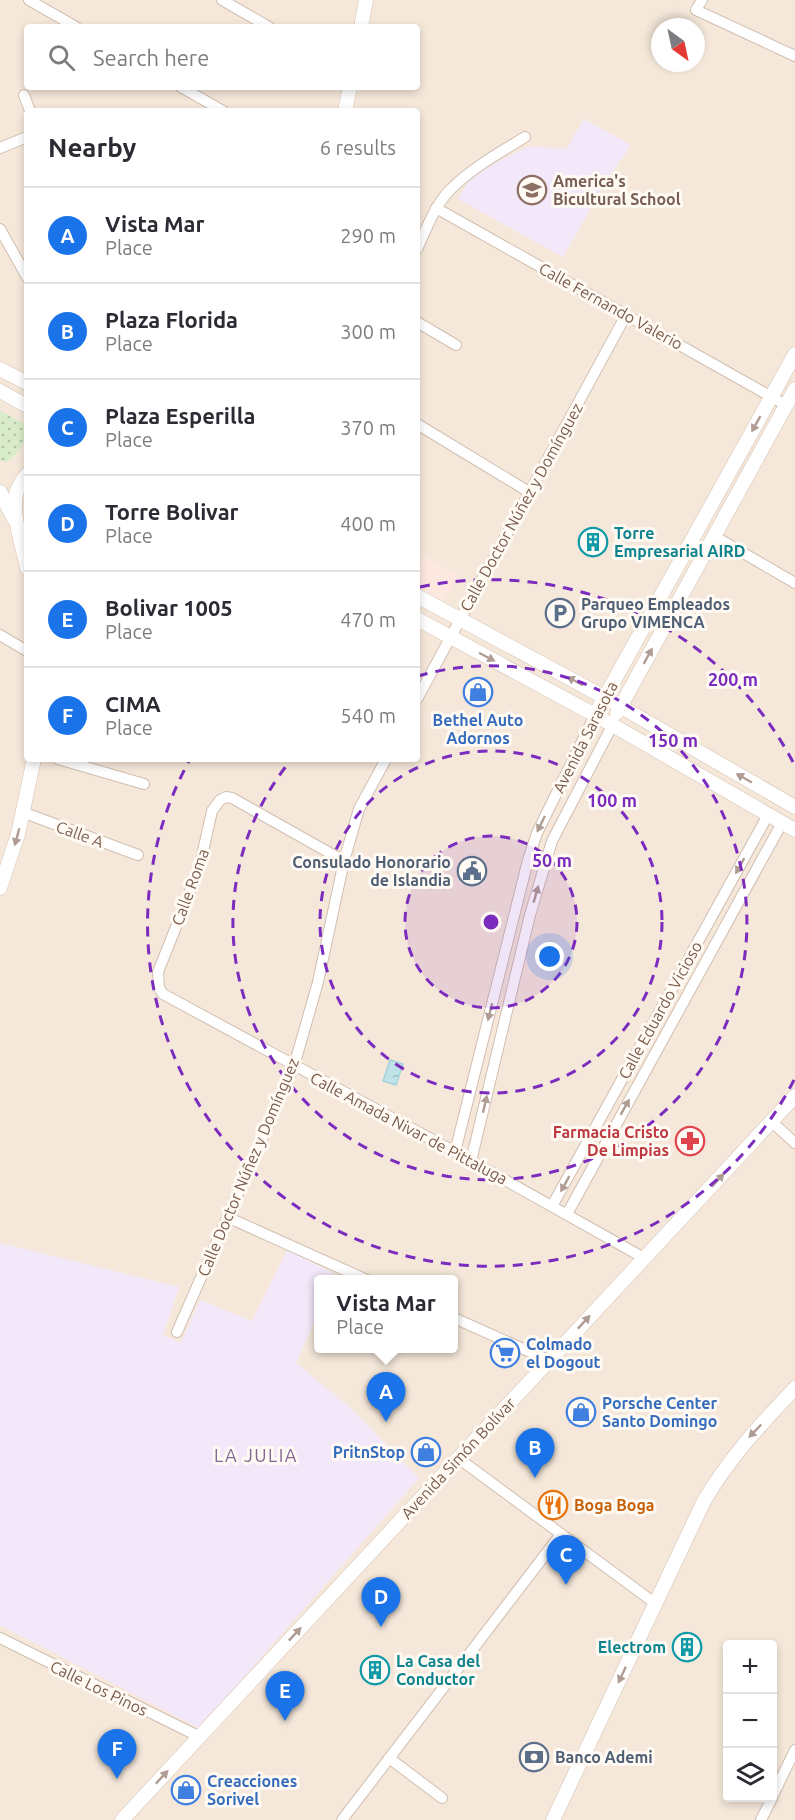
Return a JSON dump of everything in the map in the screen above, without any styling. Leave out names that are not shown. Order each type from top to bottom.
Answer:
[{"type":"main road","points":[[362,24],[366,0]]},
{"type":"main road","points":[[346,108],[349,90]]},
{"type":"main road","name":"Avenida Sarasota","points":[[595,715],[795,354]]},
{"type":"main road","points":[[0,369],[24,381]]},
{"type":"main road","name":"Avenida Sarasota","points":[[612,726],[620,707],[795,388]]},
{"type":"main road","points":[[0,391],[24,404]]},
{"type":"main road","points":[[24,479],[16,493],[18,527],[24,554]]},
{"type":"main road","points":[[0,492],[18,527]]},
{"type":"main road","points":[[420,598],[604,697],[793,806],[782,823]]},
{"type":"main road","points":[[420,621],[595,715],[795,830]]},
{"type":"main road","points":[[1,885],[18,834],[33,762]]},
{"type":"main road","points":[[768,814],[777,798]]},
{"type":"main road","name":"Avenida Simón Bolívar","points":[[122,1820],[795,1096]]},
{"type":"main road","points":[[554,1820],[704,1501],[745,1441],[795,1388]]},
{"type":"street","points":[[29,0],[71,24]]},
{"type":"street","points":[[222,0],[264,24]]},
{"type":"street","points":[[702,0],[696,10],[795,56]]},
{"type":"street","points":[[185,90],[209,108]]},
{"type":"street","points":[[24,95],[29,108]]},
{"type":"street","points":[[420,243],[436,208],[448,192],[482,164],[525,137]]},
{"type":"street","points":[[0,148],[24,138]]},
{"type":"street","name":"Calle Fernando Valerio","points":[[436,208],[786,405]]},
{"type":"street","points":[[0,229],[24,272]]},
{"type":"street","name":"Calle Doctor Núñez y Domínguez","points":[[420,693],[626,315]]},
{"type":"street","points":[[420,324],[456,345]]},
{"type":"street","points":[[420,426],[530,492]]},
{"type":"street","points":[[714,536],[795,583]]},
{"type":"street","points":[[0,635],[24,649]]},
{"type":"street","name":"Avenida Sarasota","points":[[455,1152],[528,860],[537,833],[595,715]]},
{"type":"street","name":"Avenida Sarasota","points":[[471,1161],[530,915],[552,841],[612,726]]},
{"type":"street","points":[[68,762],[144,784]]},
{"type":"street","name":"Calle Doctor Núñez y Domínguez","points":[[177,1332],[294,1066],[318,982],[344,861],[359,808],[384,762]]},
{"type":"street","name":"Calle Roma","points":[[158,972],[199,869],[212,811],[220,800],[226,797],[232,798],[344,861]]},
{"type":"street","name":"Calle A","points":[[22,812],[138,855]]},
{"type":"street","name":"Calle Eduardo Vicioso","points":[[552,1206],[768,814]]},
{"type":"street","name":"Calle Eduardo Vicioso","points":[[567,1214],[782,823]]},
{"type":"street","points":[[515,912],[530,915]]},
{"type":"street","points":[[682,970],[696,977]]},
{"type":"street","name":"Calle Amada Nivar de Pittaluga","points":[[158,972],[159,988],[169,999],[455,1152],[644,1258]]},
{"type":"street","points":[[480,1050],[497,1053]]},
{"type":"street","points":[[772,1122],[795,1143]]},
{"type":"street","points":[[227,1217],[356,1275]]},
{"type":"street","points":[[458,1320],[549,1360]]},
{"type":"street","points":[[458,1458],[656,1604]]},
{"type":"street","points":[[342,1820],[561,1534]]},
{"type":"street","name":"Calle Los Pinos","points":[[0,1638],[200,1737]]},
{"type":"street","points":[[777,1787],[795,1750]]},
{"type":"street","points":[[389,1758],[442,1798]]},
{"type":"street","points":[[762,1820],[770,1802]]},
{"type":"shaded area","points":[[0,0],[795,0],[795,1820],[0,1820]]},
{"type":"shaded area","name":"America's Bicultural School","points":[[584,119],[631,145],[609,177],[563,257],[458,199],[468,182],[493,164],[529,146],[566,149]]},
{"type":"shaded area","points":[[420,554],[459,575],[443,602],[420,589]]},
{"type":"shaded area","points":[[0,1243],[179,1287],[163,1335],[181,1343],[200,1300],[252,1321],[287,1250],[337,1275],[314,1275],[314,1323],[296,1363],[347,1405],[419,1478],[199,1728],[0,1625]]},
{"type":"green space","points":[[0,411],[24,423],[24,441],[16,454],[7,462],[0,460]]},
{"type":"water","points":[[390,1060],[403,1064],[396,1085],[383,1081]]},
{"type":"place","name":"America's Bicultural School","points":[[532,190]]},
{"type":"place","name":"Torre Empresarial AIRD","points":[[593,542]]},
{"type":"place","name":"Parqueo Empleados Grupo VIMENCA","points":[[560,613]]},
{"type":"place","name":"Bethel Auto Adornos","points":[[478,692]]},
{"type":"place","name":"Consulado Honorario de Islandia","points":[[472,871]]},
{"type":"place","name":"Farmacia Cristo De Limpias","points":[[690,1141]]},
{"type":"place","name":"Colmado el Dogout","points":[[505,1353]]},
{"type":"place","name":"Porsche Center Santo Domingo","points":[[581,1412]]},
{"type":"place","name":"Vista Mar","points":[[386,1422]]},
{"type":"place","name":"PritnStop","points":[[426,1452]]},
{"type":"place","name":"Plaza Florida","points":[[535,1478]]},
{"type":"place","name":"Boga Boga","points":[[553,1505]]},
{"type":"place","name":"Plaza Esperilla","points":[[566,1585]]},
{"type":"place","name":"Torre Bolivar","points":[[381,1627]]},
{"type":"place","name":"Electrom","points":[[687,1647]]},
{"type":"place","name":"La Casa del Conductor","points":[[375,1670]]},
{"type":"place","name":"Bolivar 1005","points":[[285,1721]]},
{"type":"place","name":"Banco Ademi","points":[[534,1757]]},
{"type":"place","name":"CIMA","points":[[117,1779]]},
{"type":"place","name":"Creacciones Sorivel","points":[[186,1790]]},
{"type":"district","name":"LA JULIA","points":[[256,1456]]}]
